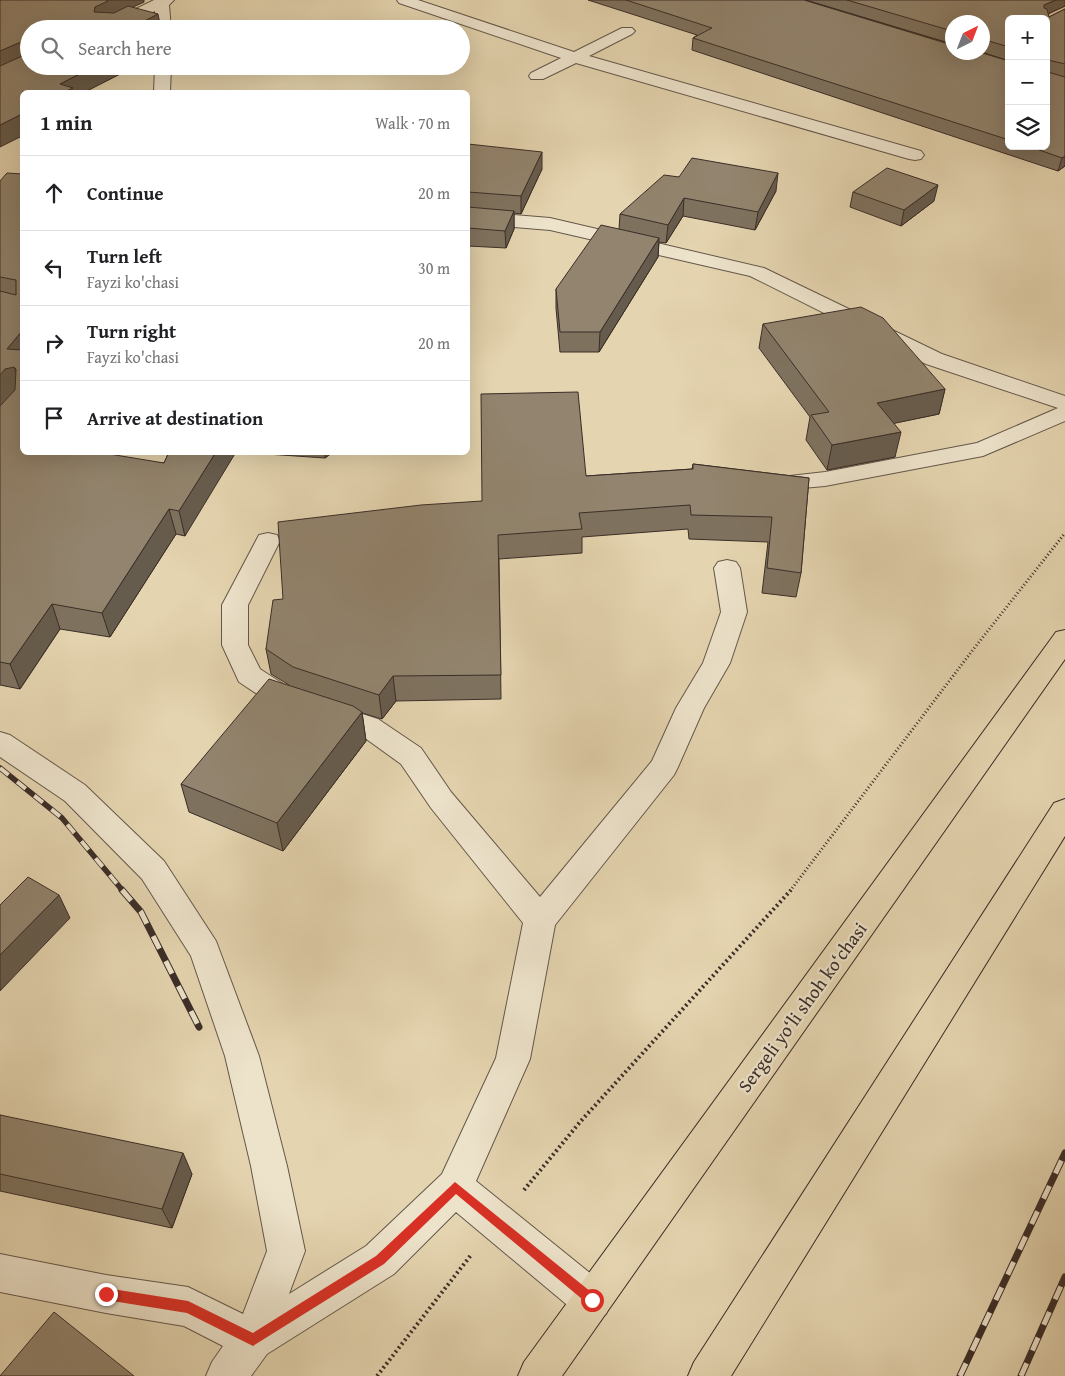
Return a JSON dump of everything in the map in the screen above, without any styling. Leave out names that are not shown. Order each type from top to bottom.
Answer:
[{"type":"main road","name":"Sergeli yo‘li shoh ko‘chasi","points":[[538,1376],[1065,638]]},
{"type":"main road","points":[[708,1376],[1065,811]]},
{"type":"street","points":[[404,0],[464,20]]},
{"type":"street","points":[[124,20],[163,1],[164,20]]},
{"type":"street","points":[[470,22],[574,57],[915,154]]},
{"type":"street","points":[[537,76],[627,31]]},
{"type":"street","points":[[162,90],[163,75]]},
{"type":"street","points":[[470,217],[550,224],[757,272],[934,359],[1065,403]]},
{"type":"street","points":[[780,483],[825,479],[983,450],[1065,413]]},
{"type":"street","points":[[268,542],[235,605],[235,644],[249,675],[287,700],[368,726],[411,756],[441,800],[540,920]]},
{"type":"street","points":[[253,1340],[380,1260],[455,1187],[513,1059],[540,920],[664,767],[690,708],[716,663],[734,612],[726,568]]},
{"type":"street","points":[[0,743],[75,793],[153,870],[205,951],[242,1056],[269,1166],[286,1251],[253,1340],[226,1376]]},
{"type":"street","points":[[455,1187],[592,1300]]},
{"type":"street","points":[[0,1273],[106,1294],[188,1307],[253,1340]]},
{"type":"path","points":[[376,1376],[580,1122],[785,898],[972,651],[1065,533]]},
{"type":"building","points":[[0,0],[106,0],[108,1],[95,7],[94,12],[114,13],[128,6],[158,14],[146,20],[20,20],[20,42],[0,51]]},
{"type":"building","points":[[626,0],[804,0],[945,43],[945,60],[990,60],[990,55],[1005,60],[1005,139],[693,38],[712,28]]},
{"type":"building","points":[[847,0],[1056,0],[1044,5],[1048,15],[1005,15],[1005,46],[990,41],[990,15],[945,15],[945,29]]},
{"type":"building","points":[[1065,9],[1065,64],[1050,60],[1050,16]]},
{"type":"building","points":[[20,57],[20,75],[78,75],[60,84],[73,88],[68,90],[20,90],[20,115],[0,125],[0,66]]},
{"type":"building","points":[[1050,73],[1065,77],[1065,156],[1062,158],[1039,150],[1050,150]]},
{"type":"building","points":[[470,144],[542,152],[521,196],[470,192]]},
{"type":"building","points":[[692,158],[778,173],[758,212],[684,198],[668,225],[620,214],[664,175],[679,177]]},
{"type":"building","points":[[887,168],[938,185],[904,210],[853,192]]},
{"type":"building","points":[[7,173],[20,174],[20,333],[7,349],[20,350],[20,455],[115,455],[164,463],[168,455],[214,455],[179,511],[169,509],[102,613],[52,604],[10,664],[0,662],[0,406],[15,390],[16,369],[14,367],[5,369],[0,375],[0,291],[16,295],[16,280],[0,277],[0,181]]},
{"type":"building","points":[[470,207],[514,211],[505,231],[470,228]]},
{"type":"building","points":[[601,225],[659,238],[600,332],[560,332],[556,289]]},
{"type":"building","points":[[861,307],[883,318],[945,389],[877,403],[901,432],[832,445],[811,415],[829,412],[763,324]]},
{"type":"building","points":[[578,392],[586,476],[693,469],[693,464],[809,478],[801,573],[767,568],[772,517],[691,515],[690,505],[579,513],[582,529],[498,535],[501,675],[393,676],[379,695],[293,667],[266,649],[273,600],[283,599],[278,522],[421,505],[482,501],[481,394]]},
{"type":"building","points":[[269,679],[353,706],[362,712],[277,823],[181,784]]},
{"type":"building","points":[[28,877],[59,895],[0,955],[0,905]]},
{"type":"building","points":[[0,1115],[183,1153],[162,1209],[0,1174]]},
{"type":"building","points":[[54,1312],[134,1376],[0,1376]]},
{"type":"railway","points":[[0,768],[62,818],[123,891]]},
{"type":"railway","points":[[122,890],[141,912],[199,1027]]},
{"type":"railway","points":[[960,1376],[1065,1153]]},
{"type":"railway","points":[[1021,1376],[1065,1277]]},
{"type":"route","points":[[106,1294],[188,1307],[253,1340],[380,1260],[455,1187],[592,1300]]}]
